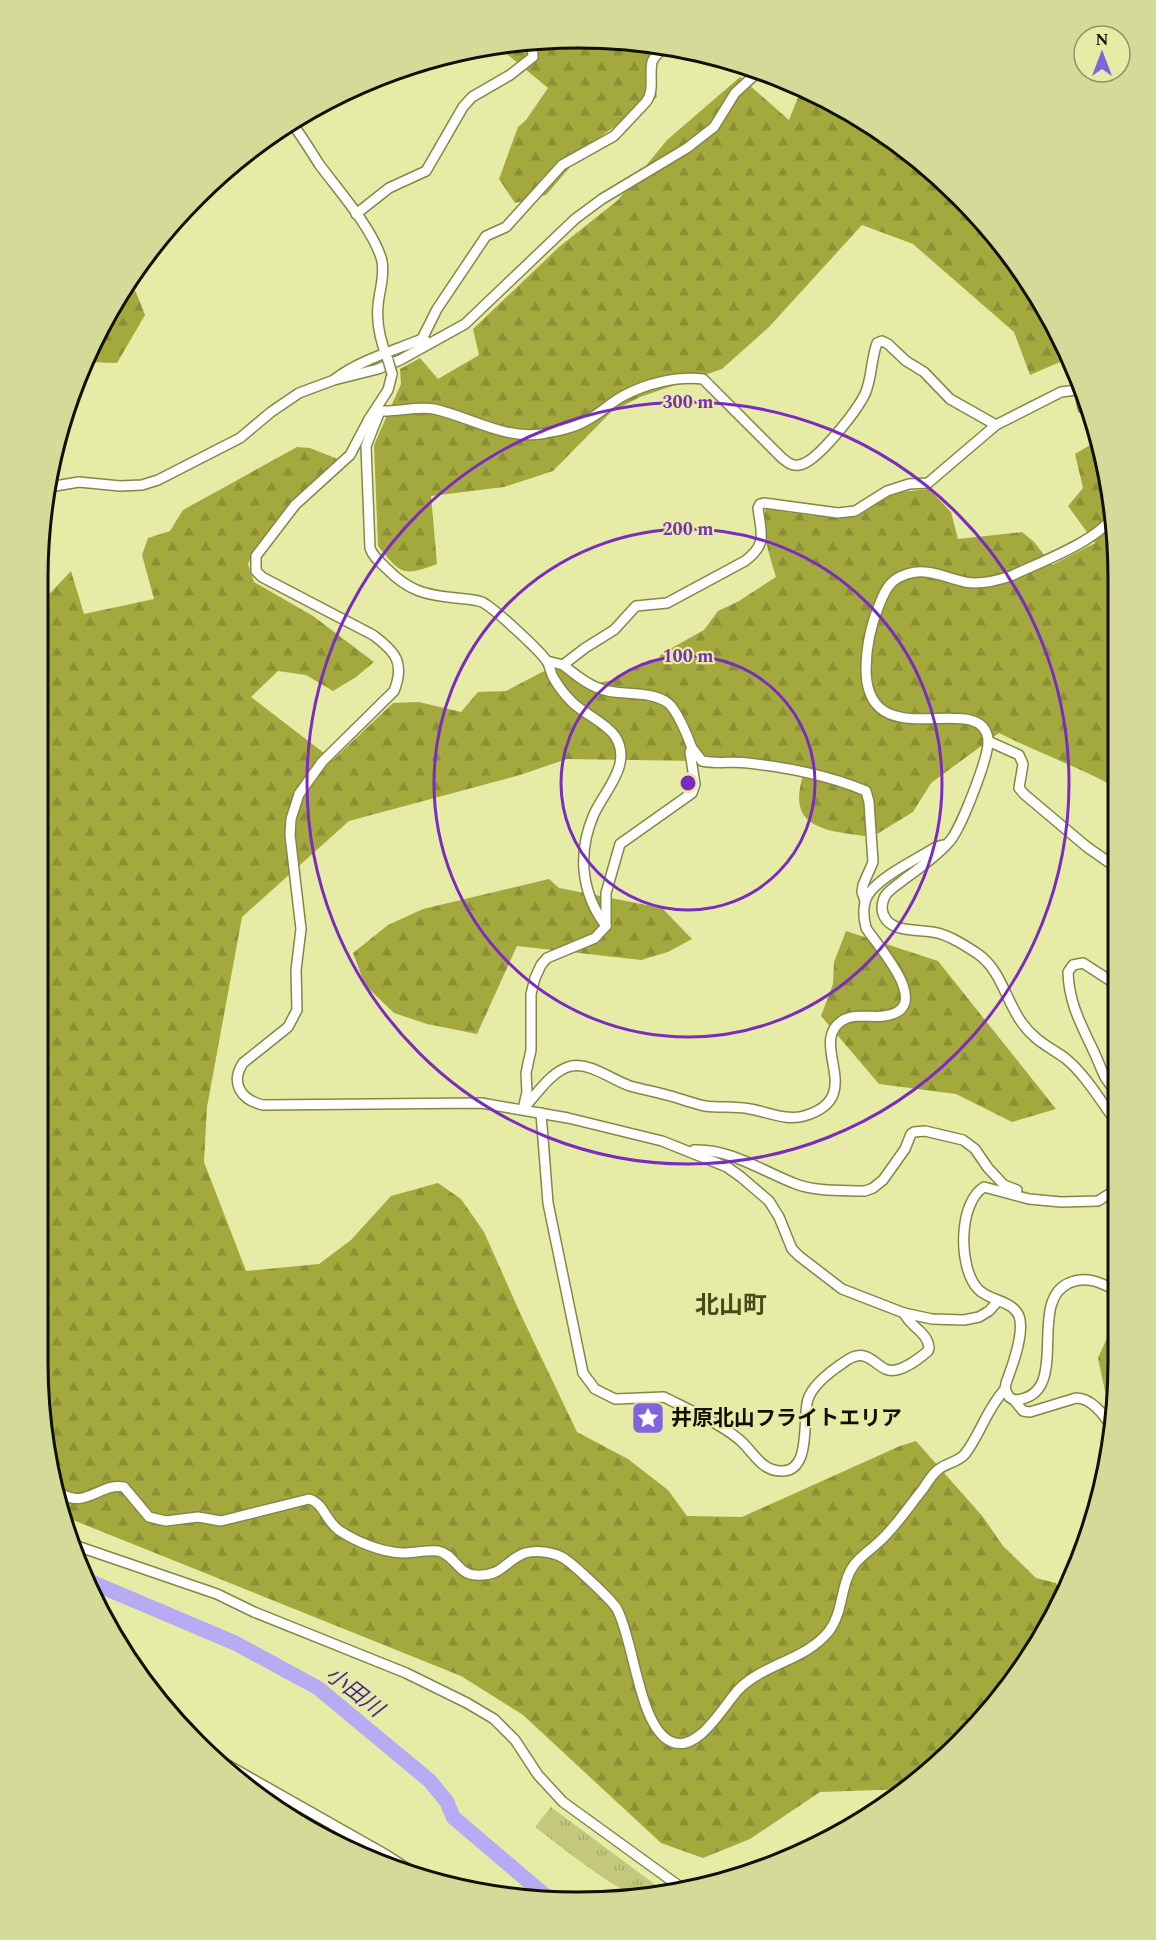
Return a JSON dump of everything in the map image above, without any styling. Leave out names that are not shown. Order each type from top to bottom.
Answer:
[{"type":"street","points":[[356,214],[389,188],[426,171],[467,102],[510,75],[533,57],[533,50]]},
{"type":"street","points":[[56,486],[79,482],[120,486],[142,485],[158,480],[240,438],[271,412],[299,393],[334,380],[378,369],[426,342],[437,309],[486,236],[506,227],[562,165],[614,136],[646,102],[650,97],[652,63],[658,55]]},
{"type":"street","points":[[334,380],[346,371],[426,342],[465,324],[574,219],[602,199],[687,147],[714,127],[735,93],[752,77]]},
{"type":"street","points":[[296,129],[356,214],[373,240],[381,258],[384,276],[377,320],[380,343],[392,374],[366,446],[370,548],[373,555],[401,583],[411,589],[483,602],[508,622],[547,661],[562,691],[574,704],[614,734],[619,744],[620,766],[595,812],[590,826],[584,866],[586,887],[591,903],[606,926]]},
{"type":"street","points":[[378,411],[426,408],[516,435],[539,434],[568,429],[589,419],[624,395],[658,383],[688,377],[704,379],[782,458],[791,464],[800,465],[822,450],[860,403],[866,392],[874,351],[877,344],[882,341],[906,361],[924,372],[950,399],[996,425]]},
{"type":"street","points":[[562,665],[614,630],[636,606],[667,603],[745,561],[757,552],[762,540],[758,508],[760,504],[838,513],[855,511],[887,491],[909,483],[928,483],[996,425],[1066,390],[1073,390]]},
{"type":"street","points":[[378,411],[350,455],[295,506],[256,556],[256,571],[262,577],[373,635],[388,646],[398,660],[399,678],[394,691],[322,762],[302,788],[294,806],[291,819],[290,851],[301,939],[296,970],[297,1010],[288,1027],[243,1063],[236,1079],[243,1096],[252,1103],[263,1105],[393,1106],[445,1102],[481,1103],[568,1118],[662,1141],[727,1167],[769,1201],[779,1217],[792,1249],[842,1289],[904,1313],[932,1319],[964,1320],[979,1317],[989,1311],[998,1301]]},
{"type":"street","points":[[1105,526],[1095,535],[1011,576],[975,583],[918,571],[889,583],[874,616],[868,644],[867,682],[874,701],[886,712],[904,719],[956,719],[976,722],[987,733],[988,741],[988,750],[955,834],[946,845],[888,892],[882,903],[885,918],[889,924],[896,927],[938,932],[981,956],[997,976],[1021,1022],[1036,1040],[1066,1059],[1108,1111]]},
{"type":"street","points":[[522,1109],[559,1071],[569,1066],[580,1065],[628,1086],[705,1106],[733,1106],[788,1118],[803,1117],[821,1108],[834,1094],[836,1083],[829,1041],[836,1027],[849,1017],[892,1014],[903,1007],[907,999],[907,993],[900,977],[866,928],[864,919],[863,885],[873,862],[869,802],[866,791],[840,780],[800,770],[702,760],[692,748],[675,710],[667,702],[593,687],[562,665],[547,661]]},
{"type":"street","points":[[988,741],[1019,755],[1023,764],[1019,788],[1024,794],[1108,862]]},
{"type":"street","points":[[522,1109],[527,1092],[526,1073],[531,1050],[531,994],[541,964],[547,958],[595,938],[606,926],[606,893],[620,844],[692,793],[695,784],[690,752],[692,748]]},
{"type":"street","points":[[865,901],[870,891],[887,878],[936,847],[946,845]]},
{"type":"street","points":[[1108,979],[1083,963],[1073,965],[1068,972],[1074,1012],[1108,1082]]},
{"type":"street","points":[[541,1113],[548,1203],[572,1329],[583,1373],[595,1389],[604,1394],[615,1400],[664,1397],[732,1434],[765,1467],[785,1471],[792,1469],[801,1455],[805,1441],[808,1400],[812,1392],[841,1364],[851,1357],[865,1355],[889,1370],[897,1371],[927,1351],[929,1348],[927,1338],[906,1318],[904,1313]]},
{"type":"street","points":[[690,1152],[696,1149],[730,1157],[754,1165],[797,1185],[810,1188],[866,1191],[883,1180],[905,1149],[911,1134],[914,1132],[935,1133],[963,1140],[975,1149],[1004,1185],[1029,1195],[1029,1199]]},
{"type":"street","points":[[65,1496],[84,1498],[110,1488],[124,1487],[149,1517],[166,1521],[198,1517],[221,1521],[309,1499],[321,1506],[329,1523],[363,1543],[400,1553],[439,1551],[447,1555],[462,1570],[472,1575],[488,1575],[502,1569],[525,1553],[550,1553],[564,1559],[615,1605],[632,1653],[641,1693],[660,1734],[682,1745],[693,1741],[705,1731],[736,1691],[749,1680],[805,1653],[821,1640],[838,1617],[852,1567],[889,1532],[938,1470],[964,1454],[993,1402],[1005,1389],[1021,1326],[1020,1318],[1013,1308],[976,1288],[967,1270],[965,1218],[973,1199],[984,1187],[1029,1199],[1052,1202],[1098,1201],[1108,1195]]},
{"type":"street","points":[[1014,1400],[1021,1400],[1034,1393],[1042,1383],[1046,1372],[1050,1312],[1054,1298],[1062,1287],[1071,1282],[1087,1280],[1101,1282],[1108,1286]]},
{"type":"street","points":[[1005,1389],[1009,1397],[1023,1411],[1030,1412],[1083,1398],[1105,1417]]},
{"type":"street","points":[[82,1548],[217,1594],[254,1612],[406,1673],[467,1702],[494,1719],[508,1733],[538,1775],[563,1802],[675,1883]]},
{"type":"street","points":[[249,1777],[387,1856]]},
{"type":"street","points":[[341,1829],[349,1839]]},
{"type":"green space","points":[[578,48],[649,53],[657,97],[590,144],[546,195],[515,203],[499,179],[518,127],[526,120],[548,88],[506,53]]},
{"type":"green space","points":[[740,77],[789,120],[798,96],[843,119],[901,158],[953,203],[998,255],[1019,284],[1037,313],[1061,361],[1030,375],[1014,332],[913,244],[862,225],[769,327],[722,369],[640,397],[611,412],[553,471],[504,487],[431,496],[437,564],[416,571],[403,570],[398,567],[378,546],[374,445],[401,384],[400,369],[420,358],[438,379],[479,355],[473,329],[559,247],[618,200],[667,140]]},
{"type":"green space","points":[[134,288],[145,315],[117,363],[94,362]]},
{"type":"green space","points":[[1091,445],[1098,475],[1107,543],[1108,783],[999,733],[931,783],[913,812],[872,837],[840,833],[810,822],[804,815],[799,802],[804,769],[762,762],[567,759],[520,775],[349,821],[242,917],[207,1107],[204,1162],[246,1271],[319,1264],[351,1240],[391,1196],[438,1183],[461,1199],[484,1232],[577,1432],[628,1459],[668,1490],[687,1516],[742,1517],[900,1446],[916,1441],[983,1517],[1003,1546],[1036,1578],[1056,1583],[1058,1587],[1019,1656],[998,1685],[953,1737],[891,1790],[820,1792],[750,1839],[703,1858],[661,1843],[523,1715],[461,1676],[72,1520],[58,1465],[49,1397],[48,1362],[48,595],[71,571],[84,614],[154,599],[142,555],[148,538],[170,531],[183,510],[297,447],[310,448],[340,460],[292,503],[252,555],[248,564],[254,582],[313,616],[374,662],[356,677],[333,691],[306,675],[278,671],[251,697],[333,760],[393,703],[419,702],[461,712],[478,692],[506,691],[542,672],[558,668],[584,685],[615,680],[632,668],[658,661],[661,654],[704,630],[718,611],[739,601],[776,577],[765,534],[766,509],[815,516],[855,517],[891,493],[929,489],[951,512],[958,539],[1022,532],[1034,542],[1052,565],[1095,543],[1068,506],[1083,488],[1075,454]]},
{"type":"green space","points":[[549,879],[559,888],[662,908],[692,939],[668,952],[641,960],[517,946],[477,1034],[427,1024],[394,1013],[365,985],[353,953],[388,925],[423,909]]},
{"type":"green space","points":[[846,931],[938,961],[1056,1109],[1012,1122],[956,1094],[879,1084],[821,1016],[833,984],[834,962]]},
{"type":"green space","points":[[1108,1336],[1107,1394],[1105,1391],[1098,1358]]},
{"type":"green space","points":[[551,1807],[656,1886],[624,1890],[599,1875],[535,1827]]},
{"type":"waterway","name":"小田川","points":[[98,1585],[235,1643],[318,1688],[430,1781],[447,1802],[453,1817],[539,1891]]},
{"type":"place","name":"井原北山フライトエリア","points":[[648,1418]]},
{"type":"district","name":"北山町","points":[[731,1305]]}]
